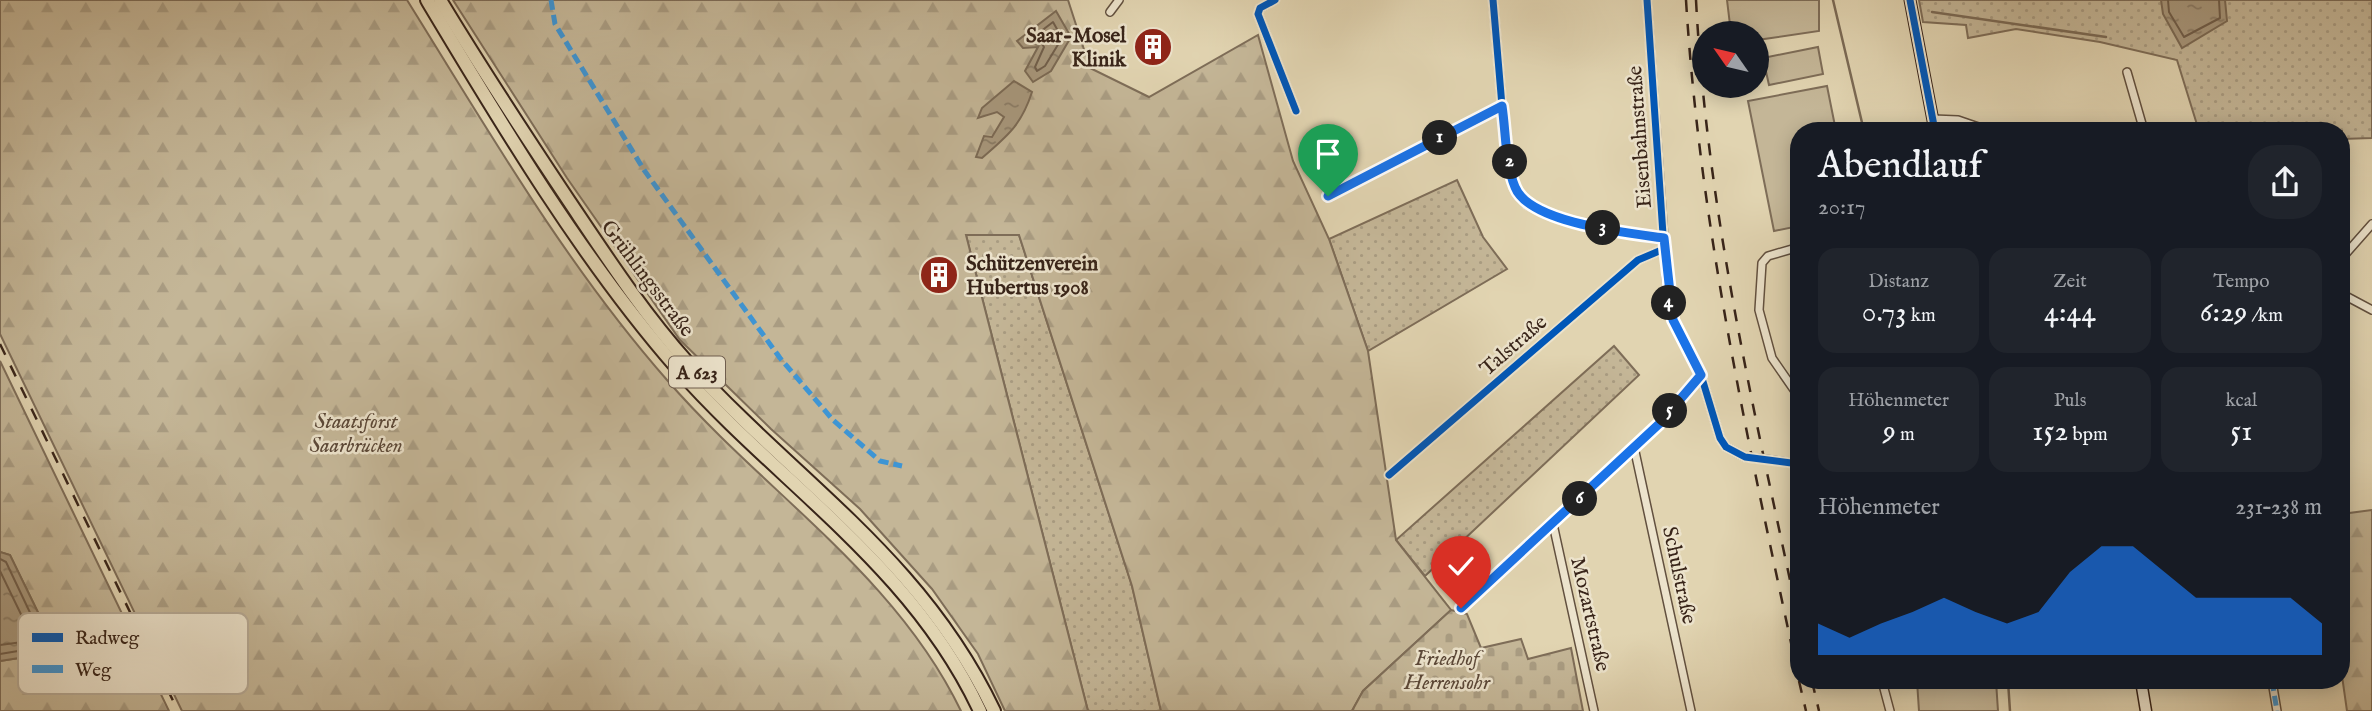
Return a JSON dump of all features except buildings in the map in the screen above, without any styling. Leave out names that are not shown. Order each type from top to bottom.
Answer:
[{"type":"highway","name":"A 623","points":[[427,0],[529,163],[644,329],[720,413],[839,524],[889,575],[932,629],[980,711]]},
{"type":"highway","name":"Grühlingsstraße","points":[[440,0],[538,155],[653,321],[730,407],[848,515],[897,567],[941,621],[994,711]]},
{"type":"main road","points":[[1910,0],[1934,122]]},
{"type":"main road","points":[[2142,689],[2146,711]]},
{"type":"street","points":[[1110,12],[1119,0]]},
{"type":"street","points":[[1275,0],[1260,8],[1258,14],[1296,111]]},
{"type":"street","points":[[1493,0],[1502,106],[1515,188],[1527,205],[1553,216],[1624,233],[1664,238]]},
{"type":"street","name":"Eisenbahnstraße","points":[[1647,0],[1664,249],[1673,320],[1701,375],[1720,438],[1735,453],[1745,457],[1790,463]]},
{"type":"street","points":[[2127,72],[2141,122]]},
{"type":"street","points":[[1328,196],[1502,106]]},
{"type":"street","points":[[1933,119],[1964,122]]},
{"type":"street","points":[[2350,249],[2372,224]]},
{"type":"street","name":"Talstraße","points":[[1389,475],[1638,260],[1664,249]]},
{"type":"street","points":[[1790,250],[1768,256],[1762,263],[1759,310],[1772,358],[1790,384]]},
{"type":"street","points":[[2350,298],[2372,310]]},
{"type":"street","points":[[1461,608],[1634,447],[1701,375]]},
{"type":"street","name":"Schulstraße","points":[[1634,447],[1691,711]]},
{"type":"street","name":"Mozartstraße","points":[[1553,524],[1594,711]]},
{"type":"street","points":[[1884,689],[1890,711]]},
{"type":"street","points":[[2274,689],[2277,711]]},
{"type":"green space","name":"Staatsforst Saarbrücken","points":[[0,0],[407,0],[530,196],[630,336],[705,421],[865,576],[901,617],[933,662],[961,711],[182,711],[174,694],[248,694],[248,613],[135,613],[0,334]]},
{"type":"green space","points":[[453,0],[1068,0],[1090,68],[1149,97],[1258,35],[1293,161],[1329,239],[1368,351],[1396,540],[1451,610],[1363,691],[1352,711],[1161,711],[1132,586],[1019,235],[966,235],[1088,711],[1005,711],[978,654],[932,589],[860,509],[771,429],[680,340],[567,178]]},
{"type":"green space","points":[[1727,0],[1819,0],[1819,31],[1769,38],[1769,21],[1730,21]]},
{"type":"green space","points":[[1919,0],[2372,0],[2372,138],[2350,139],[2350,122],[2196,122],[2177,60],[2100,42],[2016,29],[1968,38],[1966,25],[1923,22]]},
{"type":"green space","points":[[1818,47],[1823,74],[1769,85],[1769,57]]},
{"type":"green space","points":[[1827,86],[1834,122],[1790,122],[1790,228],[1774,231],[1748,101]]},
{"type":"green space","points":[[1457,180],[1483,237],[1507,269],[1368,351],[1329,239]]},
{"type":"green space","points":[[966,235],[1019,235],[1132,586],[1161,711],[1088,711]]},
{"type":"green space","points":[[1614,346],[1639,375],[1425,576],[1396,540]]},
{"type":"green space","points":[[0,361],[122,613],[38,613],[10,555],[0,552]]},
{"type":"green space","points":[[2372,510],[2372,711],[2347,711],[2344,689],[2350,689],[2350,513]]},
{"type":"green space","name":"Friedhof Herrensohr","points":[[1451,610],[1467,614],[1481,648],[1521,639],[1528,659],[1571,648],[1583,711],[1352,711],[1363,691]]},
{"type":"green space","points":[[18,658],[18,694],[161,694],[169,711],[0,711],[0,661]]},
{"type":"green space","points":[[1918,689],[1997,689],[1998,711],[1919,711]]},
{"type":"water","points":[[2161,0],[2225,0],[2227,21],[2182,48],[2163,14]]},
{"type":"water","points":[[1056,11],[1071,37],[1051,71],[1033,82],[1025,71],[1038,47],[1023,48],[1017,41]]},
{"type":"water","points":[[1014,81],[1032,92],[1023,114],[999,143],[982,158],[976,157],[984,136],[992,137],[1004,117],[997,112],[978,118],[982,108]]},
{"type":"water","points":[[0,552],[10,555],[38,613],[18,613],[18,658],[0,661]]},
{"type":"waterway","points":[[1833,0],[1862,122]]},
{"type":"waterway","points":[[1932,12],[2106,37]]},
{"type":"waterway","points":[[2009,689],[2010,711]]},
{"type":"railway","points":[[1686,0],[1693,86],[1715,257],[1746,427],[1790,637]]},
{"type":"railway","points":[[1696,0],[1702,79],[1722,235],[1750,390],[1790,579]]},
{"type":"railway","points":[[0,344],[130,613]]},
{"type":"railway","points":[[1801,689],[1806,711]]},
{"type":"railway","points":[[1814,689],[1819,711]]},
{"type":"railway","points":[[170,694],[178,711]]},
{"type":"marked path","points":[[551,0],[555,24],[644,170],[780,358],[833,420],[880,461],[902,466]]},
{"type":"marked path","points":[[2273,689],[2277,711]]},
{"type":"cycle path","points":[[1275,0],[1260,8],[1258,14],[1296,111]]},
{"type":"cycle path","points":[[1493,0],[1502,106],[1515,188],[1527,205],[1553,216],[1624,233],[1664,238]]},
{"type":"cycle path","points":[[1647,0],[1664,249],[1673,320],[1701,375],[1720,438],[1726,447],[1745,457],[1790,463]]},
{"type":"cycle path","points":[[1910,0],[1933,122]]},
{"type":"cycle path","points":[[1389,475],[1638,260],[1664,249]]},
{"type":"cycle path","points":[[1461,608],[1659,424],[1701,375]]},
{"type":"place","name":"Saar-Mosel Klinik","points":[[1153,47]]},
{"type":"place","name":"Schützenverein Hubertus 1908","points":[[939,275]]},
{"type":"route","points":[[1328,196],[1502,106],[1511,173],[1515,188],[1527,205],[1553,216],[1624,233],[1664,238],[1668,298],[1673,320],[1701,375],[1659,424],[1461,608]]}]
